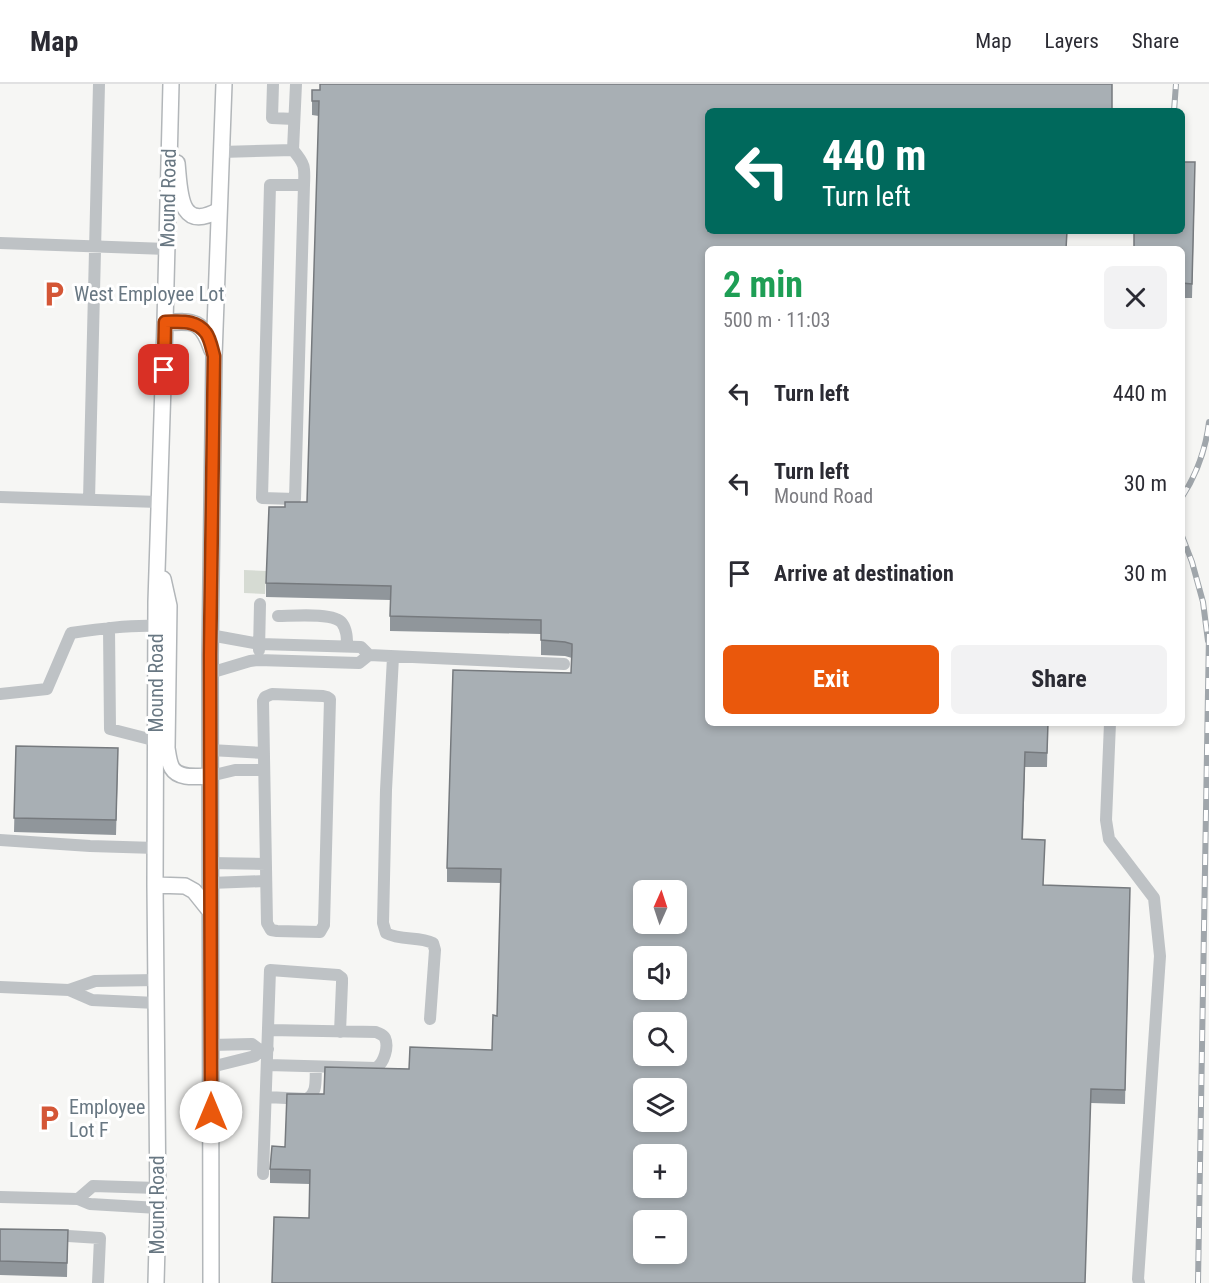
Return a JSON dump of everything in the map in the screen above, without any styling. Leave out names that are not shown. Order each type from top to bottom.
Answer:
[{"type":"main road","name":"Mound Road","points":[[156,1283],[158,1208],[155,885],[156,626],[171,84]]},
{"type":"main road","points":[[211,1283],[210,635],[214,356],[224,84]]},
{"type":"main road","points":[[170,109],[183,207],[194,216],[202,217],[219,210]]},
{"type":"main road","points":[[165,322],[185,321],[197,325],[206,333],[214,356]]},
{"type":"main road","points":[[158,556],[169,606],[167,748],[171,767],[176,774],[187,777],[210,776]]},
{"type":"main road","points":[[155,885],[185,886],[194,891],[210,910]]},
{"type":"lane","points":[[89,500],[99,84]]},
{"type":"lane","points":[[273,84],[272,118],[294,119]]},
{"type":"lane","points":[[296,84],[292,150],[304,168],[304,185],[295,500],[262,498],[270,185],[304,185]]},
{"type":"lane","points":[[221,152],[292,150]]},
{"type":"lane","points":[[0,243],[167,249]]},
{"type":"lane","points":[[0,497],[159,502]]},
{"type":"lane","points":[[258,660],[260,604]]},
{"type":"lane","points":[[278,616],[336,618],[342,623],[347,633],[347,646]]},
{"type":"lane","points":[[0,694],[47,689],[71,633],[138,625],[156,626]]},
{"type":"lane","points":[[109,628],[110,729],[157,741]]},
{"type":"lane","points":[[210,635],[260,644],[361,646],[369,656]]},
{"type":"lane","points":[[328,646],[328,662]]},
{"type":"lane","points":[[210,673],[258,660],[359,663],[369,656],[564,664]]},
{"type":"lane","points":[[393,657],[386,789],[383,923],[386,933],[394,937],[433,943],[435,950],[430,1019]]},
{"type":"lane","points":[[272,694],[323,696],[330,699],[323,929],[320,932],[276,931],[271,930],[267,923],[264,753],[263,701],[265,697],[272,694]]},
{"type":"lane","points":[[1110,726],[1106,820],[1109,839],[1154,898],[1160,956],[1138,1279],[1140,1283]]},
{"type":"lane","points":[[210,750],[264,753]]},
{"type":"lane","points":[[210,776],[235,770],[264,770]]},
{"type":"lane","points":[[0,840],[156,848]]},
{"type":"lane","points":[[210,863],[266,864]]},
{"type":"lane","points":[[210,883],[266,881]]},
{"type":"lane","points":[[263,1174],[268,1065],[264,1049],[269,1030],[270,970],[331,973],[342,978],[340,1032]]},
{"type":"lane","points":[[69,990],[95,981],[156,980]]},
{"type":"lane","points":[[0,987],[69,990],[92,1000],[156,1002]]},
{"type":"lane","points":[[268,1065],[376,1068],[384,1060],[386,1045],[386,1039],[376,1032],[269,1030]]},
{"type":"lane","points":[[211,1045],[252,1044],[264,1049]]},
{"type":"lane","points":[[211,1067],[255,1056],[264,1049]]},
{"type":"lane","points":[[266,1097],[307,1099],[311,1097],[315,1089],[316,1067]]},
{"type":"lane","points":[[78,1199],[93,1186],[157,1188]]},
{"type":"lane","points":[[0,1197],[78,1199],[90,1204],[158,1208]]},
{"type":"lane","points":[[44,1235],[100,1238],[99,1283]]},
{"type":"shaded area","points":[[244,570],[266,571],[265,594],[244,593]]},
{"type":"building","points":[[320,84],[1112,84],[1112,108],[705,108],[705,234],[1067,234],[1066,246],[705,246],[705,726],[1048,726],[1047,753],[1025,752],[1022,839],[1045,840],[1043,885],[1130,888],[1125,1090],[1091,1089],[1085,1283],[272,1283],[274,1217],[309,1218],[310,1170],[270,1169],[272,1146],[285,1147],[287,1094],[324,1094],[325,1067],[409,1069],[410,1047],[492,1050],[493,1015],[497,1016],[501,869],[447,868],[453,670],[571,673],[572,650],[572,644],[541,640],[541,620],[390,616],[391,586],[266,583],[269,507],[285,507],[285,502],[307,502],[319,101],[312,101],[312,90],[320,90]]},
{"type":"building","points":[[1185,162],[1195,162],[1192,284],[1185,283],[1185,246],[1134,246],[1134,234],[1185,234]]},
{"type":"building","points":[[16,746],[118,748],[116,820],[14,818]]},
{"type":"building","points":[[0,1229],[68,1230],[67,1263],[0,1261]]},
{"type":"railway","points":[[1174,108],[1176,84]]},
{"type":"railway","points":[[1185,492],[1200,461],[1209,422]]},
{"type":"railway","points":[[1185,544],[1203,602],[1208,641]]},
{"type":"railway","points":[[1198,1283],[1209,633]]},
{"type":"place","name":"West Employee Lot","points":[[54,294]]},
{"type":"place","name":"Employee Lot F","points":[[49,1118]]},
{"type":"route","points":[[164,370],[165,322],[185,321],[197,325],[206,333],[214,356],[210,655],[211,1112]]}]
